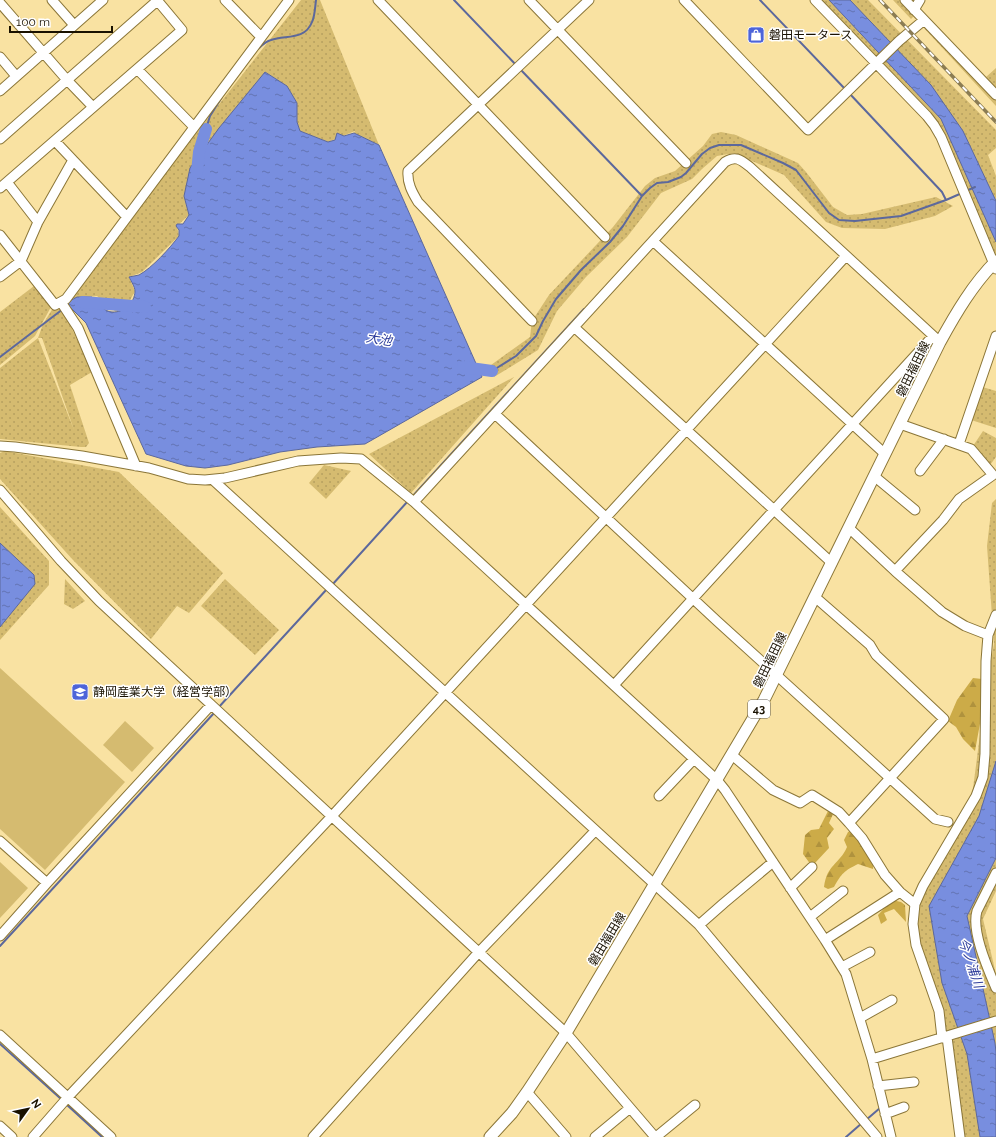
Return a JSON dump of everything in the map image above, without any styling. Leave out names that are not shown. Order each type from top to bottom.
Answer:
[{"type":"main road","name":"磐田福田線","points":[[490,1137],[512,1113],[566,1033],[764,700],[900,424],[937,339],[995,264]]},
{"type":"street","points":[[52,0],[74,25]]},
{"type":"street","points":[[0,90],[103,0]]},
{"type":"street","points":[[0,139],[158,0],[182,30],[4,185],[38,222]]},
{"type":"street","points":[[224,0],[260,37]]},
{"type":"street","points":[[0,235],[55,305],[66,299],[288,0]]},
{"type":"street","points":[[378,0],[605,237]]},
{"type":"street","points":[[529,0],[686,163]]},
{"type":"street","points":[[532,320],[418,202],[411,190],[408,171],[589,0]]},
{"type":"street","points":[[684,0],[808,130],[899,41],[924,20]]},
{"type":"street","points":[[815,0],[877,62],[934,125],[995,264]]},
{"type":"street","points":[[905,0],[996,95]]},
{"type":"street","points":[[914,10],[920,0]]},
{"type":"street","points":[[0,3],[67,80],[93,107]]},
{"type":"street","points":[[0,57],[16,76]]},
{"type":"street","points":[[137,69],[193,126]]},
{"type":"street","points":[[54,141],[127,217]]},
{"type":"street","points":[[414,502],[725,162],[730,158],[736,158],[750,167],[937,339],[853,423],[614,685]]},
{"type":"street","points":[[0,277],[21,261],[38,222],[73,160]]},
{"type":"street","points":[[653,241],[885,454]]},
{"type":"street","points":[[33,1137],[68,1097],[332,816],[607,518],[846,256]]},
{"type":"street","points":[[61,302],[78,328],[136,466]]},
{"type":"street","points":[[574,327],[832,563]]},
{"type":"street","points":[[960,444],[996,336]]},
{"type":"street","points":[[495,414],[692,598],[935,819],[948,822]]},
{"type":"street","points":[[895,571],[943,520],[958,498],[993,475],[971,449],[900,424]]},
{"type":"street","points":[[920,471],[944,439]]},
{"type":"street","points":[[0,446],[53,452],[149,468],[188,479],[213,480],[298,461],[341,458],[361,459],[414,502],[717,780],[725,790],[810,917],[847,976],[872,1059],[891,1137]]},
{"type":"street","points":[[874,476],[916,510]]},
{"type":"street","points":[[213,480],[699,925],[877,1137]]},
{"type":"street","points":[[0,490],[61,561],[99,601],[566,1033],[655,1137],[695,1105]]},
{"type":"street","points":[[849,528],[942,612],[964,626],[988,635]]},
{"type":"street","points":[[815,598],[870,645],[876,655],[944,719],[849,823]]},
{"type":"street","points":[[960,1137],[946,1037],[939,1011],[916,945],[913,924],[915,904],[923,886],[976,796],[983,777],[988,635],[996,615]]},
{"type":"street","points":[[0,936],[211,705]]},
{"type":"street","points":[[732,755],[773,790],[800,803],[812,795],[839,812],[862,838],[885,875],[900,892],[915,904]]},
{"type":"street","points":[[659,796],[694,759]]},
{"type":"street","points":[[312,1137],[478,953],[595,831]]},
{"type":"street","points":[[0,841],[47,883]]},
{"type":"street","points":[[699,925],[773,862]]},
{"type":"street","points":[[790,888],[812,867]]},
{"type":"street","points":[[996,872],[975,917],[977,934],[996,988]]},
{"type":"street","points":[[810,917],[843,891]]},
{"type":"street","points":[[825,940],[900,892]]},
{"type":"street","points":[[842,967],[870,952]]},
{"type":"street","points":[[860,1018],[892,1000]]},
{"type":"street","points":[[872,1059],[946,1037],[996,1020]]},
{"type":"street","points":[[0,1035],[112,1137]]},
{"type":"street","points":[[878,1086],[914,1082]]},
{"type":"street","points":[[527,1092],[566,1137]]},
{"type":"street","points":[[885,1114],[904,1107]]},
{"type":"street","points":[[595,1137],[630,1108]]},
{"type":"street","points":[[0,1126],[12,1137]]},
{"type":"shaded area","points":[[301,0],[320,0],[379,145],[354,133],[355,131],[328,142],[300,131],[297,122],[297,103],[287,86],[265,72],[184,196],[189,215],[177,226],[179,236],[142,272],[129,277],[135,291],[127,306],[116,312],[97,296],[66,299]]},
{"type":"shaded area","points":[[815,0],[868,0],[996,130],[996,148],[988,155],[996,176],[996,270],[932,123]]},
{"type":"shaded area","points":[[893,0],[901,0],[915,15],[911,19]]},
{"type":"shaded area","points":[[929,25],[996,97],[996,106],[923,27]]},
{"type":"shaded area","points":[[996,68],[996,88],[986,77]]},
{"type":"shaded area","points":[[721,132],[736,135],[798,163],[833,207],[847,215],[862,214],[936,197],[953,206],[935,216],[885,229],[842,228],[826,222],[784,175],[734,153],[717,156],[692,179],[661,193],[627,237],[586,277],[557,311],[538,350],[494,377],[491,365],[530,337],[532,321],[549,295],[613,227],[645,186],[655,178],[675,171],[703,146],[712,134]]},
{"type":"shaded area","points":[[34,286],[51,307],[35,336],[0,365],[0,312]]},
{"type":"shaded area","points":[[58,304],[66,316],[92,372],[70,385],[89,443],[86,447],[0,439],[0,368],[38,338],[43,324],[53,308]],"holes":[[[38,338],[42,338],[74,430]]]},
{"type":"shaded area","points":[[514,377],[411,493],[369,454]]},
{"type":"shaded area","points":[[979,386],[996,391],[996,428],[968,419]]},
{"type":"shaded area","points":[[983,431],[996,438],[996,457],[987,469],[971,449]]},
{"type":"shaded area","points":[[5,451],[119,472],[223,573],[189,613],[177,606],[151,639],[73,560],[0,479],[0,453]]},
{"type":"shaded area","points":[[324,465],[351,471],[326,499],[309,483]]},
{"type":"shaded area","points":[[996,499],[996,891],[983,919],[996,974],[996,1137],[960,1137],[949,1058],[920,961],[915,904],[971,804],[985,696],[994,644],[987,546],[992,503]]},
{"type":"shaded area","points":[[0,507],[49,561],[49,585],[0,640]]},
{"type":"shaded area","points":[[65,579],[85,601],[73,609],[64,604]]},
{"type":"shaded area","points":[[225,579],[279,630],[255,655],[201,606]]},
{"type":"shaded area","points":[[0,668],[125,782],[45,870],[0,829]]},
{"type":"shaded area","points":[[125,721],[154,748],[132,772],[103,745]]},
{"type":"shaded area","points":[[0,862],[28,888],[0,918]]},
{"type":"green space","points":[[973,678],[982,679],[985,696],[975,751],[963,739],[956,727],[948,721],[957,700]]},
{"type":"green space","points":[[828,811],[834,812],[829,823],[834,829],[827,838],[829,848],[815,863],[811,865],[803,854],[805,835],[811,830],[819,829]]},
{"type":"green space","points":[[854,829],[873,863],[873,869],[858,864],[841,875],[834,887],[828,889],[824,887],[830,869],[844,853],[847,847],[844,840],[848,832]]},
{"type":"green space","points":[[892,900],[901,902],[905,905],[906,922],[894,909],[884,913],[887,920],[881,924],[878,915]]},
{"type":"water","points":[[829,0],[850,0],[931,85],[963,131],[996,201],[996,242],[941,119]]},
{"type":"water","points":[[265,72],[287,86],[297,103],[297,122],[300,131],[328,142],[335,140],[337,133],[344,136],[354,133],[379,145],[482,377],[365,444],[317,447],[280,452],[228,465],[205,468],[186,466],[146,454],[86,323],[66,303],[77,297],[92,297],[103,309],[109,312],[116,312],[124,309],[131,303],[135,291],[129,277],[139,275],[144,272],[171,246],[179,236],[179,230],[176,226],[177,224],[183,224],[189,215],[184,196],[190,168],[219,128]]},
{"type":"water","points":[[0,543],[34,575],[35,584],[0,627]]},
{"type":"water","name":"今ノ浦川","points":[[996,761],[996,858],[967,916],[996,1052],[996,1137],[980,1137],[967,1054],[942,983],[929,906],[979,816]]},
{"type":"waterway","points":[[258,49],[264,43],[269,41],[295,36],[305,32],[313,20],[316,0]]},
{"type":"waterway","points":[[454,0],[517,66]]},
{"type":"waterway","points":[[760,0],[846,90]]},
{"type":"waterway","points":[[520,69],[642,196]]},
{"type":"waterway","points":[[849,93],[942,192],[946,200]]},
{"type":"waterway","points":[[206,129],[210,116],[222,97]]},
{"type":"waterway","name":"大池","points":[[197,172],[199,152],[206,129]]},
{"type":"waterway","points":[[492,371],[516,356],[536,336],[556,299],[581,270],[610,242],[623,226],[642,196],[657,183],[668,182],[681,177],[702,154],[710,148],[719,145],[741,145],[796,170],[829,213],[839,220],[855,221],[901,216],[962,193]]},
{"type":"waterway","points":[[966,191],[975,187]]},
{"type":"waterway","name":"大池","points":[[83,302],[145,307]]},
{"type":"waterway","points":[[0,357],[63,309]]},
{"type":"waterway","points":[[411,498],[584,309]]},
{"type":"waterway","name":"大池","points":[[463,367],[492,371]]},
{"type":"waterway","points":[[332,585],[408,501]]},
{"type":"waterway","points":[[218,708],[327,589]]},
{"type":"waterway","points":[[0,946],[215,712]]},
{"type":"waterway","points":[[0,1044],[61,1099]]},
{"type":"waterway","points":[[66,1104],[102,1137]]},
{"type":"waterway","points":[[866,1120],[880,1108]]},
{"type":"waterway","points":[[846,1137],[862,1123]]},
{"type":"railway","points":[[880,0],[996,122]]},
{"type":"place","name":"磐田モータース","points":[[756,35]]},
{"type":"place","name":"静岡産業大学（経営学部）","points":[[80,692]]}]
